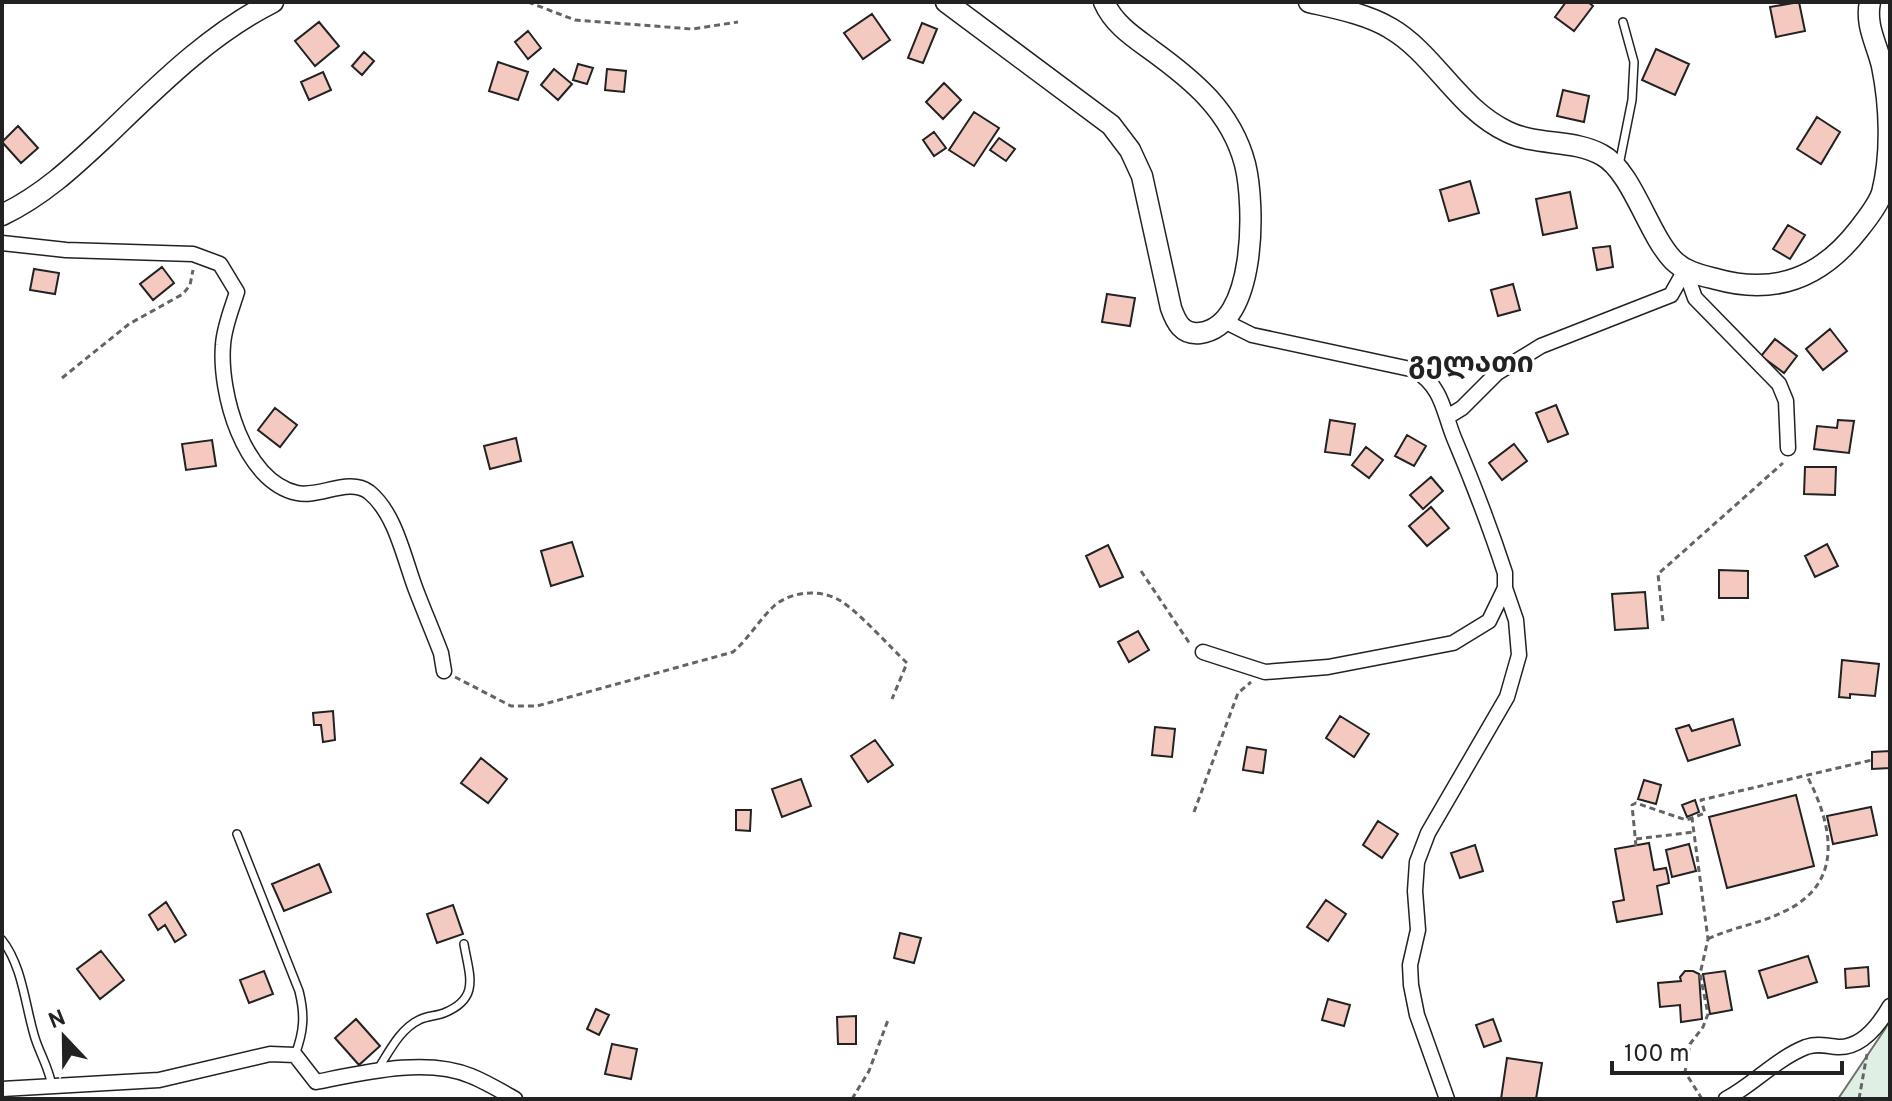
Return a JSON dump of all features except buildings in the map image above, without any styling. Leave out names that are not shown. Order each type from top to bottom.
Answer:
[{"type":"street","points":[[2,215],[57,181],[183,62],[222,33],[273,2]]},
{"type":"street","points":[[946,2],[1111,125],[1130,150],[1142,176],[1177,323],[1186,332],[1211,330],[1224,321],[1234,306],[1250,247],[1245,166],[1236,137],[1210,97],[1118,23],[1104,2]]},
{"type":"street","points":[[1309,2],[1372,20],[1391,29],[1416,50],[1463,100],[1509,133],[1603,155],[1618,169],[1660,242],[1685,270],[1736,285],[1771,286],[1797,280],[1844,249],[1882,194],[1889,124],[1882,64],[1868,15],[1870,2]]},
{"type":"street","points":[[2,243],[66,250],[193,254],[220,264],[237,292],[223,344],[232,417],[245,449],[270,479],[298,494],[341,487],[366,490],[379,502],[392,525],[441,653],[444,671]]},
{"type":"street","points":[[1449,416],[1462,408],[1497,373],[1541,346],[1671,295],[1685,270]]},
{"type":"street","points":[[1685,270],[1695,298],[1779,384],[1786,401],[1788,448]]},
{"type":"street","points":[[1203,652],[1265,672],[1328,667],[1453,643],[1489,621],[1499,606],[1505,588],[1505,573],[1473,480],[1452,434],[1449,416],[1427,378],[1415,370],[1252,335],[1224,321]]},
{"type":"street","points":[[1447,1099],[1417,1015],[1411,985],[1410,965],[1418,930],[1415,891],[1417,862],[1428,833],[1507,697],[1519,655],[1516,620],[1505,588]]},
{"type":"street","points":[[1726,1099],[1806,1047],[1821,1044],[1841,1047],[1860,1042],[1890,1006]]},
{"type":"street","points":[[2,1089],[159,1080],[270,1054],[295,1055],[316,1082],[377,1071],[427,1068],[468,1074],[515,1099]]},
{"type":"lane","points":[[1618,169],[1632,100],[1634,62],[1623,22]]},
{"type":"lane","points":[[237,834],[299,991],[304,1012],[303,1034],[295,1055]]},
{"type":"lane","points":[[2,940],[15,963],[52,1086]]},
{"type":"lane","points":[[377,1071],[399,1036],[417,1020],[444,1013],[463,1002],[471,987],[464,944]]},
{"type":"path","points":[[528,2],[575,20],[692,29],[738,22]]},
{"type":"path","points":[[62,378],[129,324],[183,294],[190,285],[193,254]]},
{"type":"path","points":[[1663,621],[1658,574],[1782,466],[1788,448]]},
{"type":"path","points":[[1141,571],[1190,645],[1203,652]]},
{"type":"path","points":[[444,671],[511,706],[537,706],[733,652],[748,639],[775,605],[795,595],[820,593],[840,600],[907,663],[892,699]]},
{"type":"path","points":[[1194,812],[1238,693],[1265,672]]},
{"type":"path","points":[[1636,846],[1632,805],[1636,803],[1686,820],[1705,813],[1701,800],[1872,760]]},
{"type":"path","points":[[1708,939],[1732,928],[1782,913],[1806,900],[1826,872],[1829,845],[1826,824],[1820,802],[1806,775]]},
{"type":"path","points":[[1692,818],[1708,939],[1700,974],[1708,1014],[1703,1027],[1690,1044],[1685,1072],[1702,1099]]},
{"type":"path","points":[[1636,839],[1694,832]]},
{"type":"path","points":[[852,1099],[869,1071],[888,1020]]},
{"type":"path","points":[[1859,1099],[1862,1070],[1875,1027]]},
{"type":"green space","points":[[1890,1019],[1890,1099],[1838,1099],[1885,1029]]},
{"type":"district","name":"გელათი","points":[[1471,365]]}]
